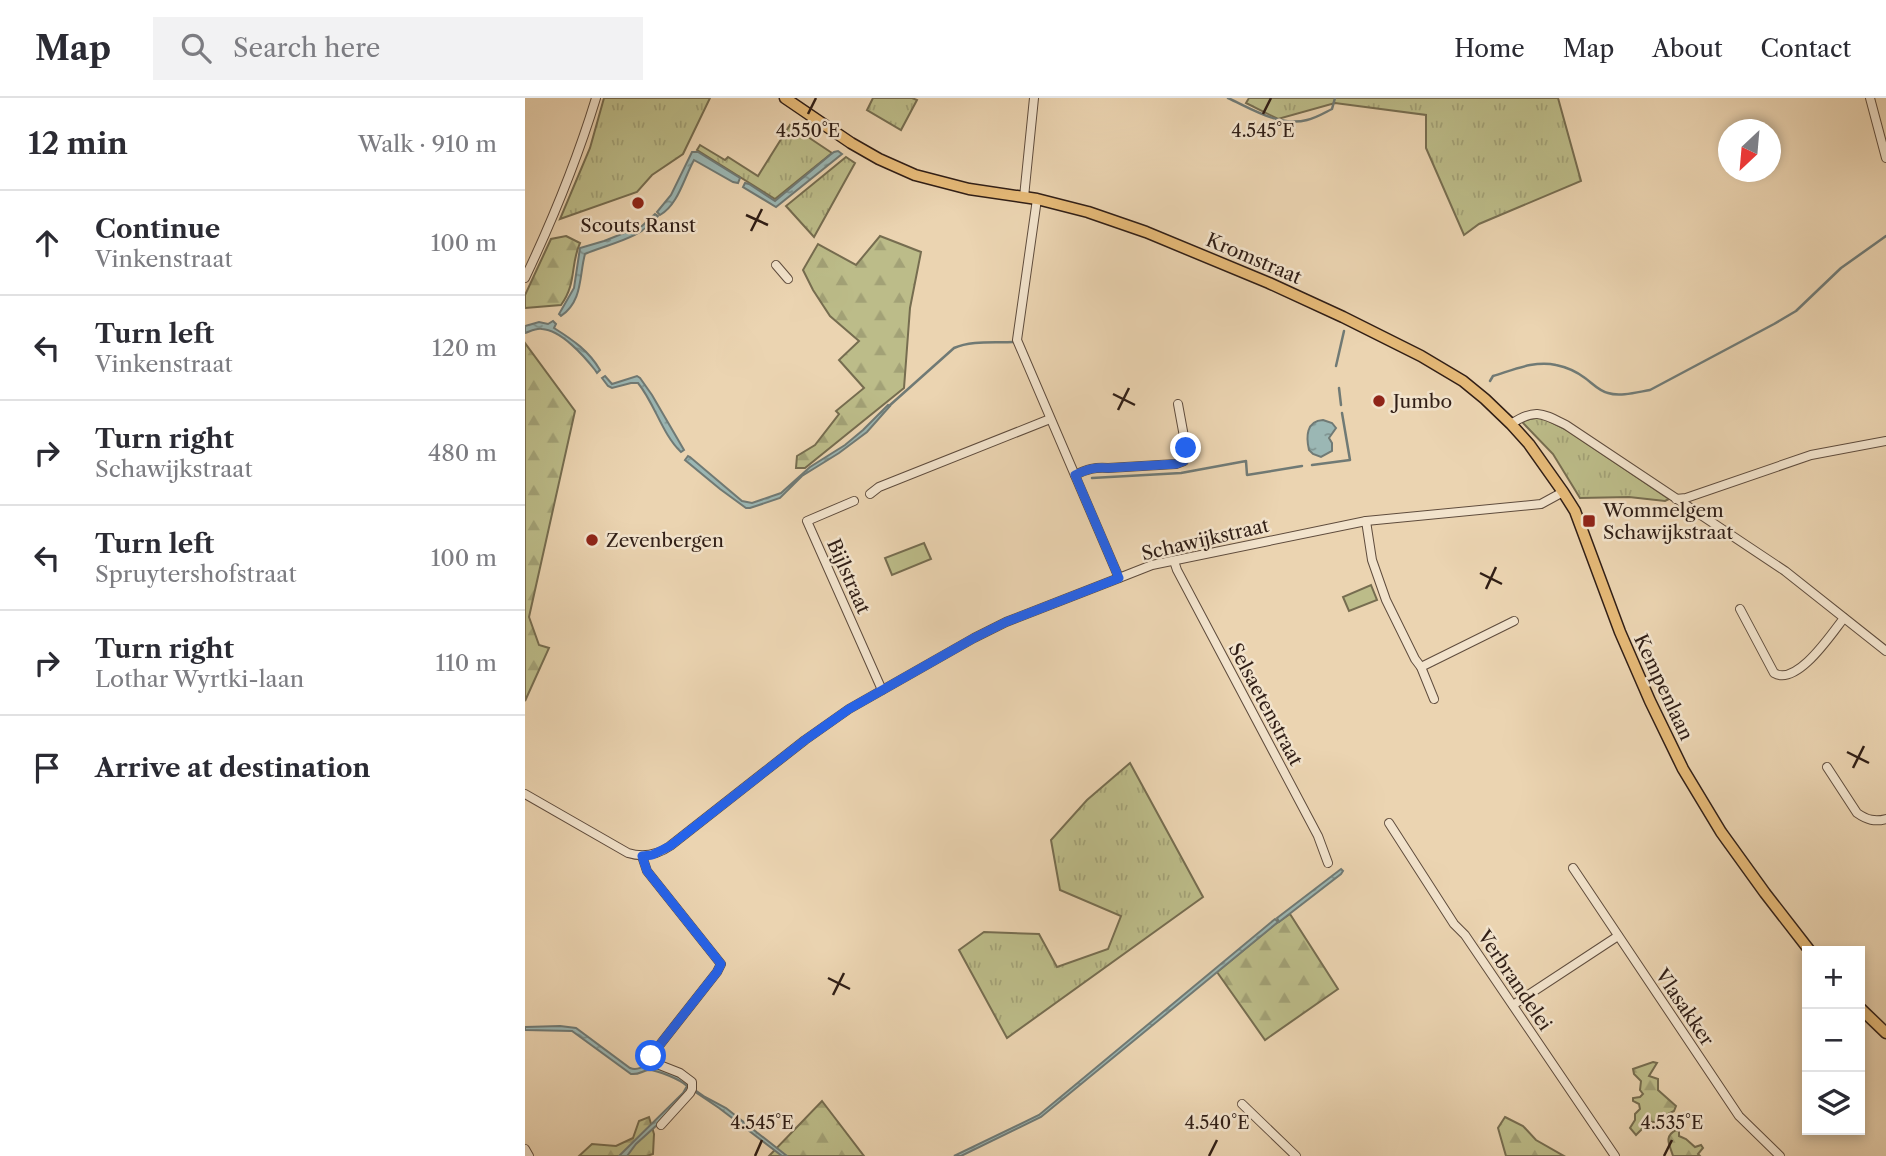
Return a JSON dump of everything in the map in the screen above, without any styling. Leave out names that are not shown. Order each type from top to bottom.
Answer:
[{"type":"main road","name":"Kromstraat","points":[[785,98],[835,134],[915,175],[969,189],[1037,199],[1100,216],[1269,283],[1445,369],[1485,399],[1511,424]]},
{"type":"main road","name":"Kempenlaan","points":[[1511,424],[1529,444],[1563,492],[1580,522],[1630,655],[1683,769],[1721,832],[1806,946]]},
{"type":"main road","points":[[1861,1009],[1886,1033]]},
{"type":"street","points":[[525,278],[547,233],[580,149],[596,98]]},
{"type":"street","points":[[1024,197],[1034,98]]},
{"type":"street","points":[[1870,98],[1886,158]]},
{"type":"street","points":[[1037,199],[1017,340],[1119,578]]},
{"type":"street","points":[[776,265],[788,279]]},
{"type":"street","points":[[1075,475],[1097,467],[1135,467],[1184,461],[1187,453],[1178,404]]},
{"type":"street","points":[[1511,424],[1534,412],[1574,430],[1784,571],[1886,651]]},
{"type":"street","points":[[870,494],[879,487],[1051,419]]},
{"type":"street","points":[[1676,499],[1686,498],[1811,455],[1886,441]]},
{"type":"street","name":"Schawijkstraat","points":[[642,856],[652,855],[670,846],[805,740],[849,709],[985,632],[1119,578],[1152,565],[1366,521],[1537,504],[1563,492]]},
{"type":"street","name":"Bijlstraat","points":[[854,501],[807,522],[882,690]]},
{"type":"street","points":[[1366,521],[1372,560],[1387,600],[1434,699]]},
{"type":"street","name":"Selsaetenstraat","points":[[1174,561],[1318,836],[1328,863]]},
{"type":"street","points":[[1740,609],[1775,673],[1780,676],[1786,676],[1807,663],[1844,618]]},
{"type":"street","points":[[1421,667],[1514,621]]},
{"type":"street","points":[[1827,767],[1857,813],[1872,820],[1886,819]]},
{"type":"street","points":[[525,794],[628,853],[642,856],[647,871],[721,964],[651,1056],[655,1064],[680,1073],[692,1082],[690,1093],[661,1125]]},
{"type":"street","name":"Verbrandelei","points":[[1389,823],[1454,923],[1465,935],[1615,1156]]},
{"type":"street","name":"Vlasakker","points":[[1573,868],[1739,1116],[1780,1156]]},
{"type":"street","points":[[1513,1005],[1618,936]]},
{"type":"street","points":[[1242,1104],[1296,1156]]},
{"type":"street","points":[[525,1149],[529,1156]]},
{"type":"green space","points":[[604,98],[710,98],[683,154],[652,175],[637,192],[560,219],[590,148]]},
{"type":"green space","points":[[873,98],[917,100],[901,130],[867,110]]},
{"type":"green space","points":[[1249,98],[1558,98],[1581,181],[1479,224],[1464,235],[1426,148],[1426,115],[1335,103],[1278,119],[1246,103]]},
{"type":"green space","points":[[790,125],[832,153],[775,199],[697,150],[700,145],[725,160],[728,157],[758,176]]},
{"type":"green space","points":[[846,157],[855,163],[814,237],[786,206]]},
{"type":"green space","points":[[566,236],[580,243],[566,297],[561,305],[525,308],[525,295],[551,239]]},
{"type":"green space","points":[[880,236],[921,252],[910,308],[904,388],[805,468],[796,468],[797,456],[815,445],[839,414],[836,411],[864,388],[839,360],[859,341],[830,316],[803,270],[818,244],[856,265]]},
{"type":"green space","points":[[525,343],[575,411],[529,617],[539,645],[549,648],[525,701]]},
{"type":"green space","points":[[1541,417],[1567,430],[1669,499],[1580,498],[1553,454],[1523,423],[1525,420]]},
{"type":"green space","points":[[924,543],[931,559],[892,575],[885,558]]},
{"type":"green space","points":[[1371,585],[1377,600],[1349,611],[1343,597]]},
{"type":"green space","points":[[1130,763],[1203,897],[1007,1038],[959,950],[984,932],[1039,934],[1057,967],[1108,949],[1121,916],[1060,890],[1051,840],[1087,800]]},
{"type":"green space","points":[[1290,914],[1338,989],[1265,1040],[1217,972]]},
{"type":"green space","points":[[1657,1063],[1649,1076],[1658,1079],[1658,1090],[1676,1106],[1662,1122],[1649,1122],[1636,1135],[1630,1128],[1640,1109],[1633,1098],[1643,1094],[1640,1090],[1641,1081],[1633,1069]]},
{"type":"green space","points":[[822,1101],[864,1156],[769,1156]]},
{"type":"green space","points":[[649,1117],[654,1134],[653,1154],[579,1156],[592,1144],[616,1146],[633,1138],[639,1121]]},
{"type":"green space","points":[[1505,1117],[1523,1126],[1536,1140],[1564,1156],[1506,1156],[1498,1128]]},
{"type":"green space","points":[[1676,1130],[1679,1131],[1679,1136],[1695,1147],[1701,1145],[1703,1148],[1698,1154],[1700,1156],[1673,1156],[1669,1138]]},
{"type":"water","points":[[838,151],[842,154],[776,207],[743,187],[745,183],[749,184],[775,201]]},
{"type":"water","points":[[692,152],[698,152],[740,178],[738,183],[694,160],[676,198],[660,215],[657,212],[671,195]]},
{"type":"water","points":[[655,214],[658,216],[643,230],[625,240],[585,254],[577,296],[561,316],[559,314],[574,288],[580,248],[642,226]]},
{"type":"water","points":[[553,321],[556,324],[554,328],[591,357],[600,370],[597,373],[578,351],[557,334],[540,329],[525,333],[525,326]]},
{"type":"water","points":[[605,376],[612,384],[637,376],[640,378],[684,450],[681,452],[674,445],[638,383],[612,388],[602,378]]},
{"type":"water","points":[[890,406],[867,432],[802,476],[780,498],[750,508],[746,508],[720,489],[685,460],[690,457],[742,501],[752,503],[781,493],[810,467],[845,445]]},
{"type":"water","points":[[1323,420],[1332,423],[1336,428],[1329,438],[1332,451],[1321,457],[1309,450],[1308,435],[1313,423]]},
{"type":"water","points":[[1341,869],[1341,874],[1279,922],[1277,918]]},
{"type":"water","points":[[1275,919],[1278,922],[1041,1117],[961,1156],[954,1156],[1039,1115]]},
{"type":"water","points":[[525,1027],[576,1028],[630,1068],[657,1067],[690,1084],[690,1088],[627,1156],[619,1156],[687,1086],[652,1070],[631,1074],[572,1031],[525,1030]]},
{"type":"water","points":[[695,1090],[726,1108],[787,1156],[782,1156]]},
{"type":"waterway","points":[[1228,98],[1266,116],[1297,122],[1314,118],[1332,109],[1335,98]]},
{"type":"waterway","points":[[1490,381],[1493,376],[1516,369],[1548,364],[1575,372],[1608,393],[1650,390],[1796,311],[1841,268],[1886,236]]},
{"type":"waterway","points":[[1336,366],[1344,331]]},
{"type":"waterway","points":[[889,406],[954,348],[975,343],[1013,342]]},
{"type":"waterway","points":[[1339,388],[1341,405]]},
{"type":"waterway","points":[[1312,465],[1350,460],[1342,413]]},
{"type":"waterway","points":[[1092,478],[1181,473],[1246,461],[1247,475],[1302,466]]},
{"type":"place","name":"Scouts Ranst","points":[[638,203]]},
{"type":"place","name":"Jumbo","points":[[1379,401]]},
{"type":"place","name":"Wommelgem Schawijkstraat","points":[[1589,521]]},
{"type":"place","name":"Zevenbergen","points":[[592,540]]},
{"type":"route","points":[[651,1056],[721,964],[647,871],[642,856],[663,851],[849,709],[943,654],[1006,622],[1119,578],[1075,475],[1097,467],[1176,464],[1184,461],[1186,448]]}]
